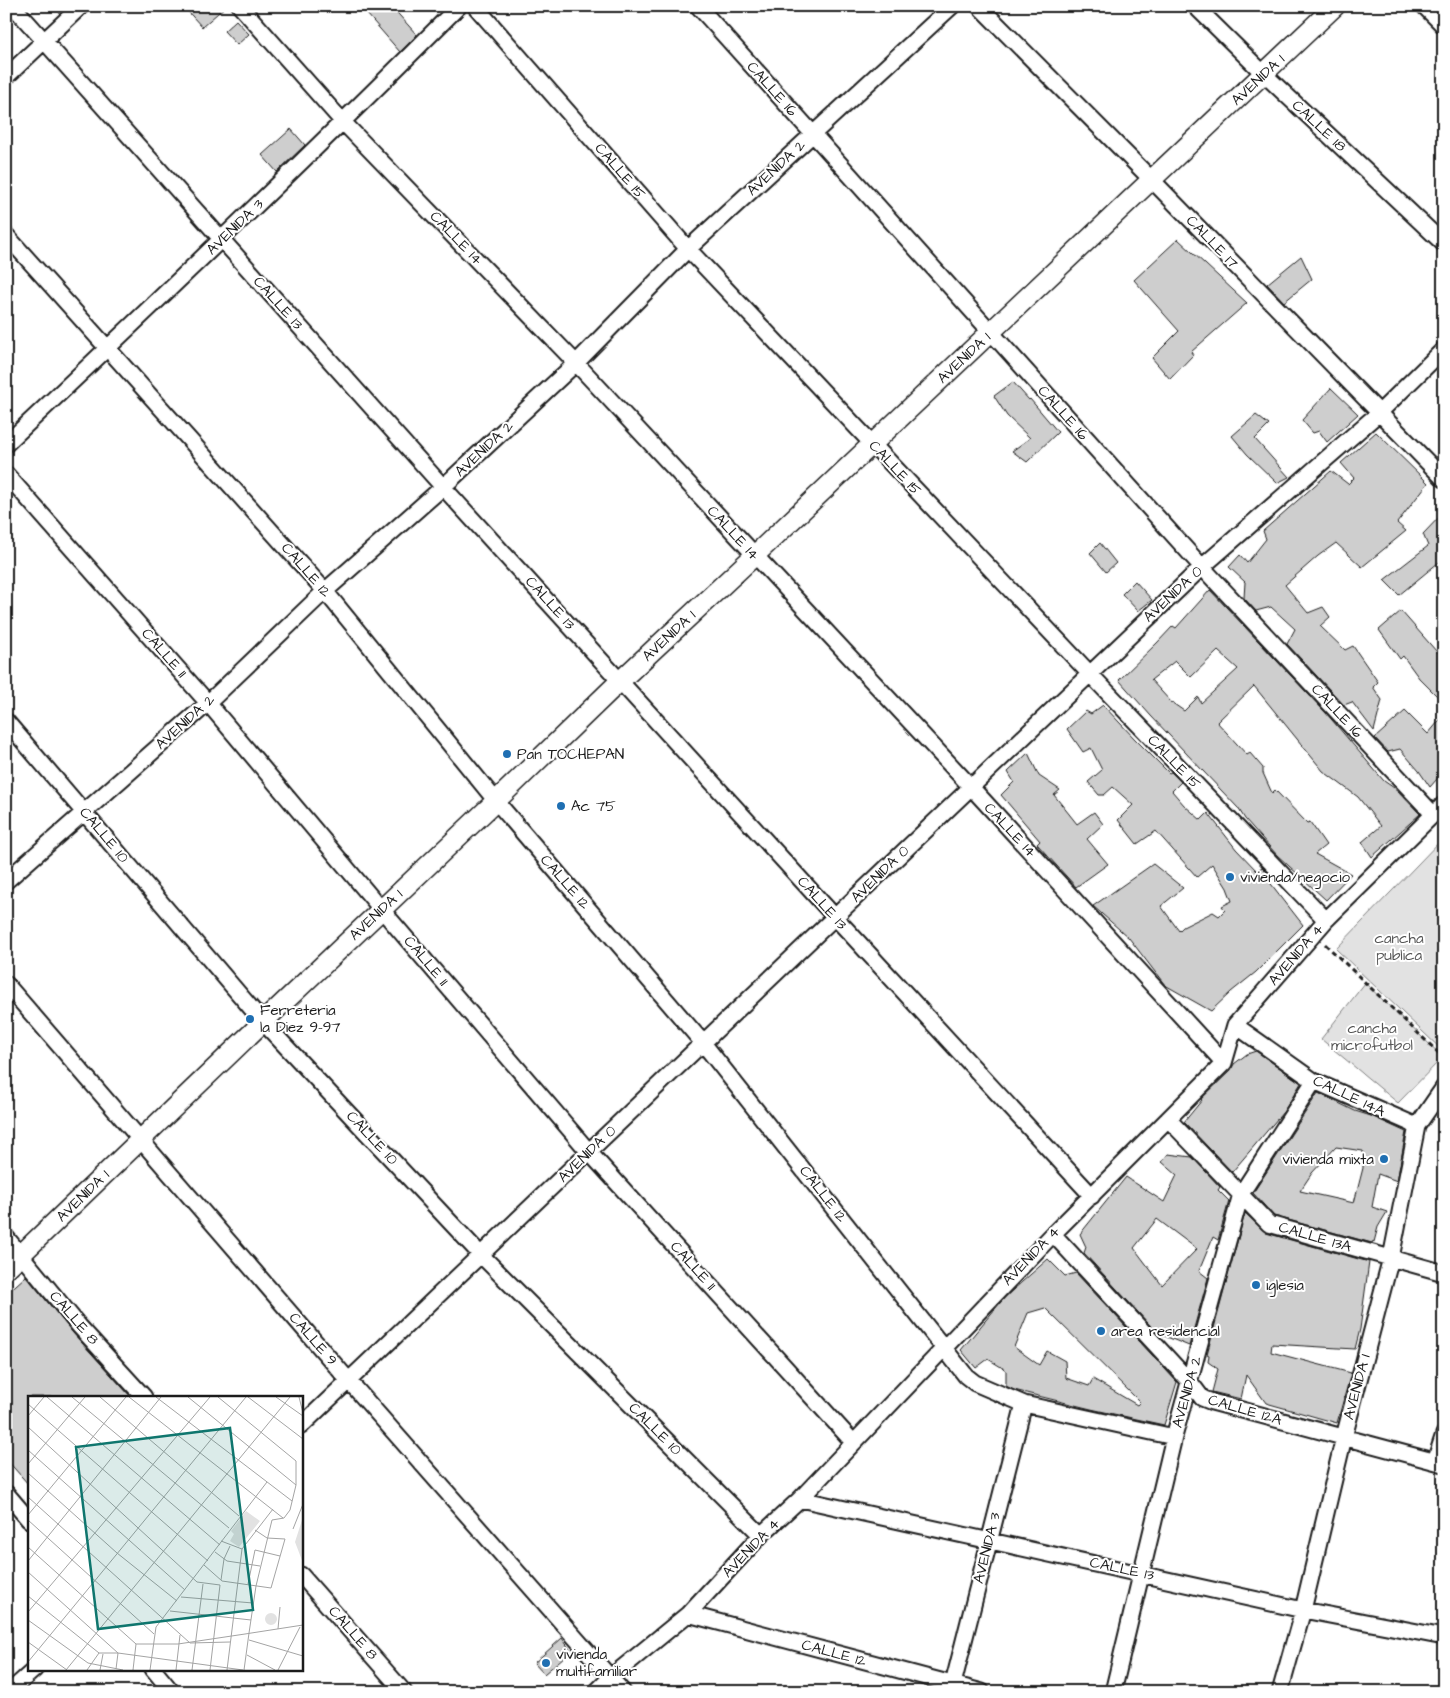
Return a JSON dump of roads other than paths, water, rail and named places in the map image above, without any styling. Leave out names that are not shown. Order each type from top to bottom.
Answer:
[{"type":"street","name":"CALLE 13","points":[[13,6],[443,486],[1092,1196]]},
{"type":"street","points":[[6,77],[81,6]]},
{"type":"street","name":"CALLE 14","points":[[240,6],[343,122],[576,363],[1224,1063]]},
{"type":"street","name":"AVENIDA 3","points":[[6,444],[222,239],[459,6]]},
{"type":"street","name":"CALLE 15","points":[[475,6],[688,249],[1090,674],[1326,920]]},
{"type":"street","name":"CALLE 16","points":[[698,6],[1202,567],[1438,809]]},
{"type":"street","name":"AVENIDA 2","points":[[6,881],[208,703],[325,591],[443,486],[576,363],[688,249],[952,6]]},
{"type":"street","name":"CALLE 17","points":[[979,6],[1444,479]]},
{"type":"street","name":"CALLE 18","points":[[1195,6],[1444,244]]},
{"type":"street","name":"AVENIDA 1","points":[[6,1270],[620,680],[873,444],[1335,6]]},
{"type":"street","points":[[1424,6],[1444,26]]},
{"type":"street","name":"CALLE 12","points":[[6,235],[325,591],[496,801],[703,1043],[966,1376],[975,1383],[1024,1404],[1174,1436]]},
{"type":"street","name":"AVENIDA 0","points":[[302,1425],[1202,567],[1380,412],[1444,349]]},
{"type":"street","name":"CALLE 11","points":[[6,474],[208,703],[589,1152],[853,1442]]},
{"type":"street","name":"CALLE 10","points":[[6,721],[263,1022],[481,1255],[761,1535]]},
{"type":"street","name":"AVENIDA 4","points":[[596,1692],[611,1676],[688,1614],[761,1535],[800,1499],[1053,1234],[1224,1063],[1235,1025],[1326,920],[1438,809]]},
{"type":"street","name":"CALLE 9","points":[[6,984],[349,1381],[611,1676],[623,1692]]},
{"type":"street","name":"CALLE 14A","points":[[1235,1025],[1314,1081],[1417,1126]]},
{"type":"street","name":"AVENIDA 2","points":[[1113,1692],[1174,1436],[1241,1194],[1314,1081]]},
{"type":"street","name":"AVENIDA 1","points":[[1280,1692],[1303,1610],[1344,1437],[1391,1258],[1417,1126],[1444,1087]]},
{"type":"street","name":"CALLE 13A","points":[[1168,1119],[1269,1224],[1444,1273]]},
{"type":"street","name":"CALLE 12A","points":[[1053,1234],[1190,1382],[1202,1398],[1439,1463]]},
{"type":"street","name":"CALLE 8","points":[[6,1237],[80,1327],[143,1396]]},
{"type":"street","name":"AVENIDA 3","points":[[952,1688],[1024,1404]]},
{"type":"street","points":[[1439,1463],[1444,1434]]},
{"type":"street","points":[[6,1493],[28,1519]]},
{"type":"street","name":"CALLE 13","points":[[800,1499],[1303,1610],[1444,1636]]},
{"type":"street","name":"CALLE 8","points":[[302,1576],[404,1692]]},
{"type":"street","name":"CALLE 12","points":[[688,1614],[952,1688],[982,1692]]},
{"type":"street","points":[[10,1692],[34,1670]]},
{"type":"street","points":[[154,1670],[172,1692]]},
{"type":"place","name":"Pan TOCHEPAN","points":[[507,754]]},
{"type":"place","name":"Ac 75","points":[[561,806]]},
{"type":"place","name":"vivienda/negocio","points":[[1230,877]]},
{"type":"place","name":"Ferreteria la Diez 9-97","points":[[250,1019]]},
{"type":"place","name":"vivienda mixta","points":[[1384,1159]]},
{"type":"place","name":"iglesia","points":[[1256,1285]]},
{"type":"place","name":"area residencial","points":[[1101,1331]]},
{"type":"place","name":"vivienda multifamiliar","points":[[546,1663]]},
{"type":"park label","name":"cancha publica","points":[[1399,946]]},
{"type":"park label","name":"cancha microfutbol","points":[[1372,1036]]}]
